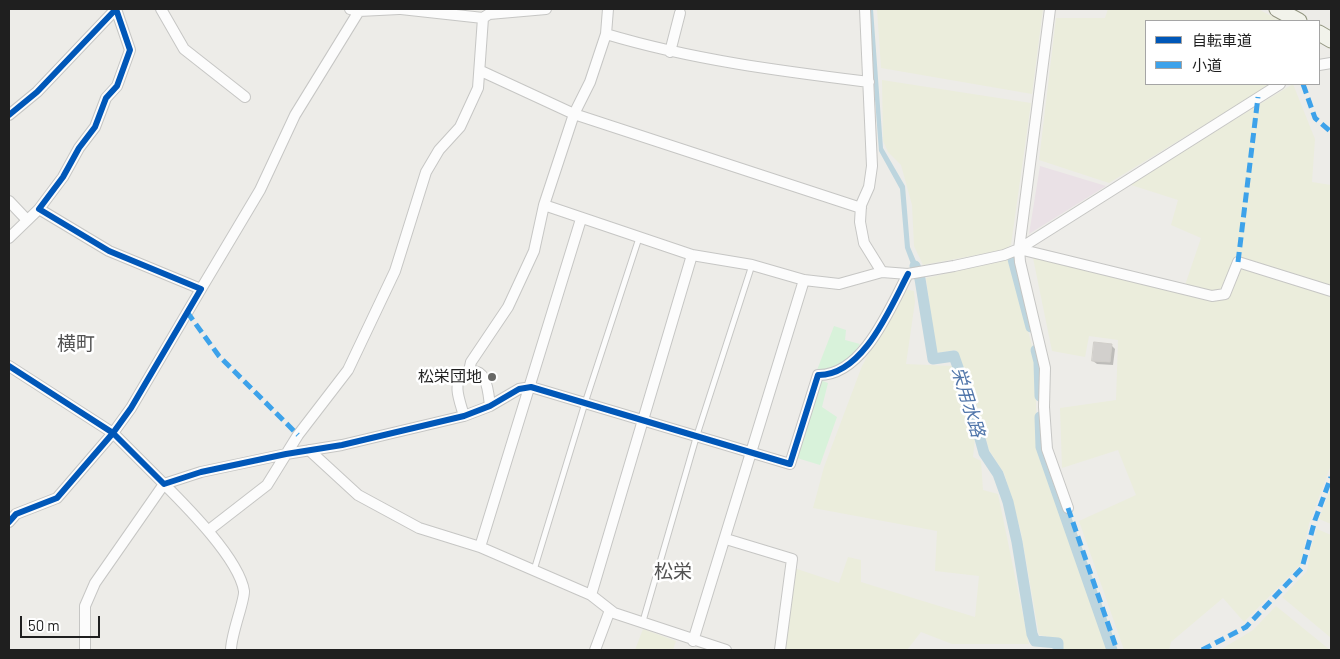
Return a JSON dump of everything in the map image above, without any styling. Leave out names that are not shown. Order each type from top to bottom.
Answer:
[{"type":"main road","points":[[1277,9],[1296,20]]},
{"type":"main road","points":[[1320,34],[1331,40]]},
{"type":"street","points":[[9,115],[37,92],[116,9],[130,50],[117,86],[106,98],[95,127],[78,148],[63,177],[39,209],[9,238]]},
{"type":"street","points":[[161,9],[184,49],[245,98]]},
{"type":"street","points":[[9,522],[16,514],[57,498],[113,433],[131,408],[260,190],[295,115],[355,10],[400,9],[483,18],[489,14],[546,9]]},
{"type":"street","points":[[469,371],[471,362],[508,307],[534,251],[544,205],[574,114],[590,82],[606,34],[608,9]]},
{"type":"street","points":[[865,9],[872,166],[869,187],[861,208],[860,222],[864,243],[882,272]]},
{"type":"street","points":[[1050,9],[1020,249],[1020,262],[1045,368],[1044,407],[1047,449],[1068,508]]},
{"type":"street","points":[[670,52],[680,13]]},
{"type":"street","points":[[209,530],[267,485],[286,454],[348,370],[396,271],[426,172],[440,150],[460,127],[478,88],[481,71],[483,18]]},
{"type":"street","points":[[606,34],[670,52],[756,68],[869,82]]},
{"type":"street","points":[[481,71],[574,114],[861,208]]},
{"type":"street","points":[[544,205],[692,255],[752,265],[804,280],[839,284],[882,272],[908,274],[1004,255],[1020,249],[1278,85]]},
{"type":"street","points":[[9,201],[27,220]]},
{"type":"street","points":[[39,209],[109,250],[201,289]]},
{"type":"street","points":[[480,547],[531,387],[581,219]]},
{"type":"street","points":[[1020,249],[1212,296],[1225,294],[1238,262],[1331,291]]},
{"type":"street","points":[[591,595],[641,420],[692,255]]},
{"type":"street","points":[[85,650],[85,606],[95,583],[164,484],[201,472],[286,454],[342,445],[464,416],[490,406],[518,389],[531,387],[696,438],[790,464],[818,375],[831,375],[856,360],[880,328],[908,274]]},
{"type":"street","points":[[693,641],[726,539],[804,280]]},
{"type":"street","points":[[9,366],[113,433],[209,530],[238,574],[244,592],[231,638],[231,650]]},
{"type":"street","points":[[464,416],[457,390],[463,373],[475,371],[484,376],[488,383],[490,406]]},
{"type":"street","points":[[309,450],[358,495],[419,528],[480,547],[534,570],[591,595],[610,610],[693,641],[726,650]]},
{"type":"street","points":[[726,539],[792,559],[780,650]]},
{"type":"street","points":[[595,650],[610,610]]},
{"type":"lane","points":[[534,570],[585,403],[639,238]]},
{"type":"lane","points":[[644,622],[696,438],[752,265]]},
{"type":"shaded area","points":[[1040,166],[1106,186],[1029,234]]},
{"type":"green space","points":[[877,9],[1043,9],[1032,94],[881,68]]},
{"type":"green space","points":[[1108,9],[1258,9],[1279,20],[1145,20],[1145,85],[1270,85],[1109,183],[1039,160],[1056,18],[1105,18]]},
{"type":"green space","points":[[882,80],[1031,103],[1011,245],[1004,250],[923,265],[914,246],[912,205],[901,165],[888,152],[883,141]]},
{"type":"green space","points":[[1293,85],[1315,139],[1312,182],[1331,185],[1331,465],[1309,524],[1301,564],[1244,622],[1223,598],[1171,642],[1169,650],[1124,650],[1079,521],[1136,495],[1118,450],[1062,468],[1060,408],[1116,400],[1118,340],[1089,336],[1085,357],[1052,351],[1032,253],[1182,294],[1201,238],[1171,225],[1178,200],[1128,184]]},
{"type":"green space","points":[[1011,259],[1035,359],[1037,446],[1109,650],[1062,650],[1061,639],[1039,635],[1021,532],[1004,473],[989,450],[978,409],[956,350],[936,353],[926,278]]},
{"type":"green space","points":[[905,289],[914,291],[915,302],[906,364],[952,366],[975,438],[973,457],[981,461],[983,490],[998,494],[1029,644],[952,644],[921,632],[907,650],[782,650],[794,568],[839,583],[848,557],[861,560],[861,582],[975,617],[979,576],[935,571],[937,531],[813,508],[824,467],[862,366]]},
{"type":"green space","points":[[834,326],[846,330],[845,340],[860,344],[852,356],[837,368],[817,370]]},
{"type":"green space","points":[[820,380],[828,383],[822,407],[837,417],[820,465],[797,458]]},
{"type":"green space","points":[[1331,488],[1331,524],[1319,519]]},
{"type":"green space","points":[[1317,529],[1331,535],[1331,638],[1282,597],[1307,571],[1311,547]]},
{"type":"green space","points":[[1276,606],[1330,650],[1220,650],[1253,630]]},
{"type":"green space","points":[[643,629],[676,641],[673,650],[635,650]]},
{"type":"water","points":[[868,9],[873,9],[883,148],[905,186],[910,247],[924,280],[917,280],[905,248],[900,189],[879,151]]},
{"type":"building","points":[[1094,342],[1112,344],[1110,362],[1092,361]]},
{"type":"waterway","points":[[1013,259],[1031,327]]},
{"type":"waterway","name":"栄用水路","points":[[915,266],[920,279],[933,359],[954,356],[969,399],[984,453],[998,474],[1008,502],[1017,542],[1032,634],[1035,641],[1058,643],[1058,650]]},
{"type":"waterway","points":[[1036,350],[1039,362],[1040,396]]},
{"type":"waterway","points":[[1040,417],[1041,447],[1112,650]]},
{"type":"marked path","points":[[1303,85],[1315,118],[1331,132]]},
{"type":"marked path","points":[[1238,262],[1258,97]]},
{"type":"marked path","points":[[187,312],[219,356],[298,435]]},
{"type":"marked path","points":[[1202,650],[1246,627],[1302,568],[1315,520],[1331,477]]},
{"type":"marked path","points":[[1068,508],[1117,650]]},
{"type":"cycle path","points":[[9,115],[37,92],[116,9],[130,50],[117,86],[106,98],[95,127],[79,148],[63,177],[39,209],[109,251],[201,289],[131,408],[113,433],[57,498],[16,514],[9,522]]},
{"type":"cycle path","points":[[9,366],[113,433],[164,484],[201,472],[286,454],[342,445],[464,416],[490,406],[519,389],[531,387],[790,464],[818,375],[834,372],[849,364],[862,352],[873,338],[908,274]]},
{"type":"place","name":"松栄団地","points":[[492,377]]},
{"type":"district","name":"横町","points":[[76,344]]},
{"type":"district","name":"松栄","points":[[673,572]]}]
